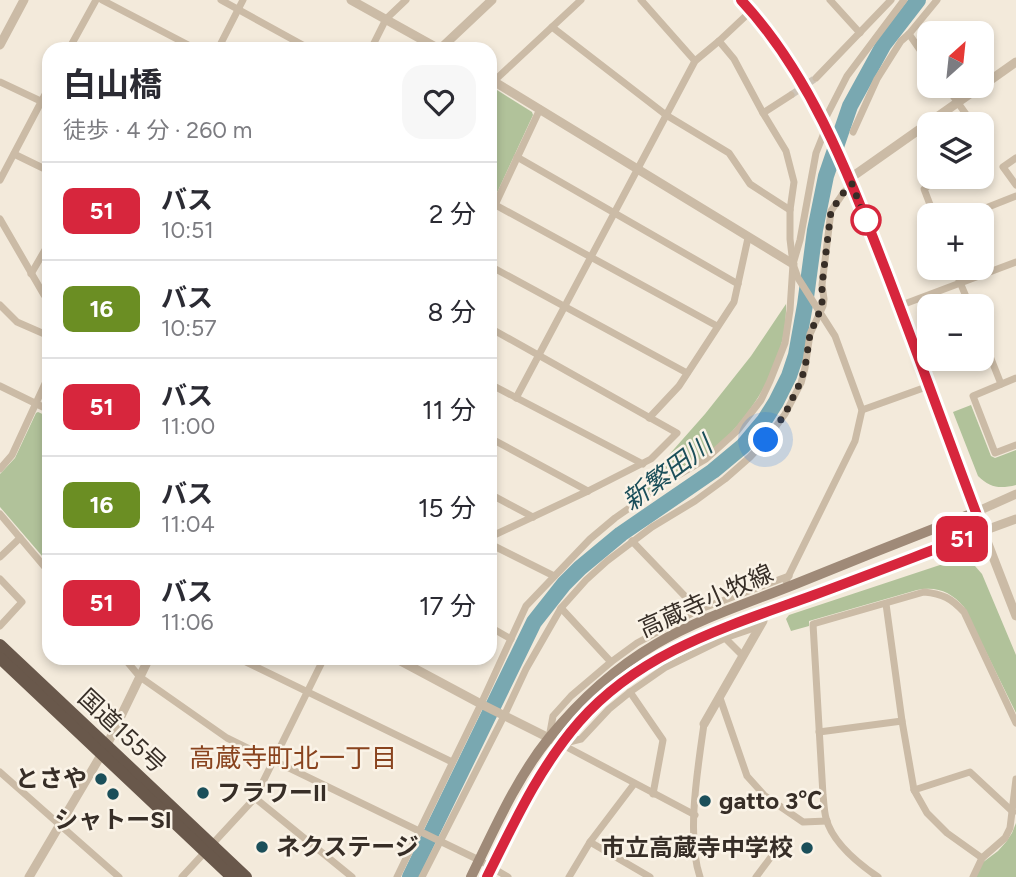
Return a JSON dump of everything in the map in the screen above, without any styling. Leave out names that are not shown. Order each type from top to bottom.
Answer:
[{"type":"highway","name":"国道155号","points":[[0,645],[208,848],[246,877]]},
{"type":"highway","name":"国道155号","points":[[0,658],[104,749]]},
{"type":"highway","name":"国道155号","points":[[208,848],[232,877]]},
{"type":"main road","points":[[741,0],[780,48],[802,83],[851,182],[983,531]]},
{"type":"main road","name":"高蔵寺小牧線","points":[[471,877],[517,786],[549,738],[599,685],[626,663],[658,643],[720,614],[976,512]]},
{"type":"main road","name":"高蔵寺小牧線","points":[[490,872],[530,792],[561,744],[581,720],[636,673],[666,654],[726,626],[983,531]]},
{"type":"street","points":[[0,45],[24,0]]},
{"type":"street","points":[[74,42],[96,0]]},
{"type":"street","points":[[102,0],[182,42]]},
{"type":"street","points":[[221,0],[297,42]]},
{"type":"street","points":[[222,42],[243,0]]},
{"type":"street","points":[[351,0],[427,42]]},
{"type":"street","points":[[374,42],[386,19],[406,0]]},
{"type":"street","points":[[447,42],[492,0]]},
{"type":"street","points":[[497,77],[581,0]]},
{"type":"street","points":[[641,0],[695,61]]},
{"type":"street","points":[[830,0],[860,33]]},
{"type":"street","points":[[816,78],[891,0]]},
{"type":"street","points":[[549,738],[553,716],[611,662],[637,643],[700,612],[787,579],[855,441],[862,411],[835,337],[798,278],[793,264],[824,126],[847,76],[904,0]]},
{"type":"street","points":[[853,132],[877,79],[901,41],[937,0]]},
{"type":"street","points":[[516,398],[695,61],[751,11]]},
{"type":"street","points":[[552,27],[666,115],[729,153],[750,184],[790,210]]},
{"type":"street","points":[[909,34],[917,46]]},
{"type":"street","points":[[397,877],[526,606],[590,539],[615,518],[667,481],[706,460],[737,431],[761,400],[785,343],[793,264],[790,210],[794,182],[786,151],[734,59],[719,41]]},
{"type":"street","points":[[994,77],[1016,61]]},
{"type":"street","points":[[0,82],[42,103]]},
{"type":"street","points":[[497,86],[793,264]]},
{"type":"street","points":[[763,113],[791,96]]},
{"type":"street","points":[[954,98],[964,112]]},
{"type":"street","points":[[422,877],[526,669],[561,608],[586,580],[632,541],[725,479],[766,440],[785,414],[800,383],[810,334],[817,310],[824,299],[822,285],[831,211],[844,192],[851,182],[964,98]]},
{"type":"street","points":[[0,180],[42,109]]},
{"type":"street","points":[[497,194],[540,110]]},
{"type":"street","points":[[14,154],[42,168]]},
{"type":"street","points":[[517,157],[738,284]]},
{"type":"street","points":[[1016,158],[1003,167],[1016,185]]},
{"type":"street","points":[[994,205],[1016,196]]},
{"type":"street","points":[[497,206],[717,326]]},
{"type":"street","points":[[0,219],[42,292]]},
{"type":"street","points":[[649,418],[679,386],[734,302],[748,238]]},
{"type":"street","points":[[32,274],[42,256]]},
{"type":"street","points":[[899,306],[1016,262]]},
{"type":"street","points":[[497,270],[687,373]]},
{"type":"street","points":[[959,280],[965,294]]},
{"type":"street","points":[[0,305],[17,322],[42,333]]},
{"type":"street","points":[[497,332],[677,433],[643,464],[497,534]]},
{"type":"street","points":[[994,366],[1001,384]]},
{"type":"street","points":[[1016,378],[973,396],[995,453],[1016,445]]},
{"type":"street","points":[[0,386],[42,407]]},
{"type":"street","points":[[862,411],[929,386]]},
{"type":"street","points":[[497,388],[643,464]]},
{"type":"street","points":[[0,468],[12,455],[42,390]]},
{"type":"street","points":[[497,443],[588,491]]},
{"type":"street","points":[[976,512],[1016,494]]},
{"type":"street","points":[[497,498],[533,517]]},
{"type":"street","points":[[0,514],[42,564]]},
{"type":"street","points":[[1016,519],[983,531],[1016,616]]},
{"type":"street","points":[[0,557],[20,538]]},
{"type":"street","points":[[632,541],[700,612]]},
{"type":"street","points":[[497,548],[554,576]]},
{"type":"street","points":[[0,579],[23,602],[0,626]]},
{"type":"street","points":[[878,877],[860,865],[842,846],[827,821],[822,795],[813,624],[924,593],[940,593],[954,601],[964,612],[1016,723]]},
{"type":"street","points":[[886,604],[914,790],[927,813],[947,833],[982,858]]},
{"type":"street","points":[[561,608],[611,662]]},
{"type":"street","points":[[561,744],[581,739],[629,692],[666,667],[723,636],[761,623]]},
{"type":"street","points":[[700,877],[694,850],[697,771],[704,724],[761,623]]},
{"type":"street","points":[[497,631],[511,639]]},
{"type":"street","points":[[723,636],[743,656]]},
{"type":"street","points":[[130,665],[140,677],[227,738],[479,860],[490,872],[508,877]]},
{"type":"street","points":[[29,877],[104,749],[146,665]]},
{"type":"street","points":[[252,665],[452,762]]},
{"type":"street","points":[[182,877],[256,799],[320,665]]},
{"type":"street","points":[[407,665],[695,815]]},
{"type":"street","points":[[629,692],[663,740],[653,794]]},
{"type":"street","points":[[720,698],[747,776],[765,796],[803,822],[827,821]]},
{"type":"street","points":[[819,732],[902,721]]},
{"type":"street","points":[[0,772],[119,877]]},
{"type":"street","points":[[914,790],[970,772],[1013,812]]},
{"type":"street","points":[[972,877],[982,858],[1005,838],[1010,828],[1016,779]]},
{"type":"street","points":[[569,877],[590,842],[634,784]]},
{"type":"street","points":[[256,799],[352,877]]},
{"type":"street","points":[[590,842],[650,877]]},
{"type":"street","points":[[755,877],[771,857]]},
{"type":"green space","points":[[497,90],[533,115],[497,193]]},
{"type":"green space","points":[[786,304],[781,347],[763,389],[751,408],[706,456],[642,495],[652,474],[751,356]]},
{"type":"green space","points":[[971,405],[991,456],[995,458],[1016,450],[1016,485],[995,486],[978,476],[953,412]]},
{"type":"green space","points":[[36,413],[42,414],[42,556],[0,507],[0,474],[15,458]]},
{"type":"green space","points":[[960,560],[975,566],[982,574],[1016,655],[1016,713],[964,607],[943,591],[917,590],[809,621],[809,626],[791,631],[786,619],[789,615]]},
{"type":"green space","points":[[1016,823],[1016,877],[975,877],[982,863],[1006,842]]},
{"type":"waterway","name":"新繁田川","points":[[410,877],[534,622],[580,568],[621,534],[713,471],[743,446],[776,402],[796,355],[826,176],[850,106],[884,44],[918,0]]},
{"type":"tunnel","points":[[791,95],[816,78]]},
{"type":"bus line","name":"51","points":[[487,877],[530,792],[561,744],[581,720],[636,673],[666,654],[726,626],[983,531],[852,184],[802,83],[780,48],[741,0]]},
{"type":"place","name":"とさや","points":[[101,779]]},
{"type":"place","name":"フラワーII","points":[[203,793]]},
{"type":"place","name":"シャトーSI","points":[[113,794]]},
{"type":"place","name":"gatto 3℃","points":[[705,801]]},
{"type":"place","name":"ネクステージ","points":[[262,847]]},
{"type":"place","name":"市立高蔵寺中学校","points":[[807,848]]},
{"type":"district","name":"高蔵寺町北一丁目","points":[[293,758]]},
{"type":"route","points":[[766,440],[785,414],[800,383],[810,334],[824,299],[822,285],[831,211],[852,184],[869,229],[866,220]]}]
